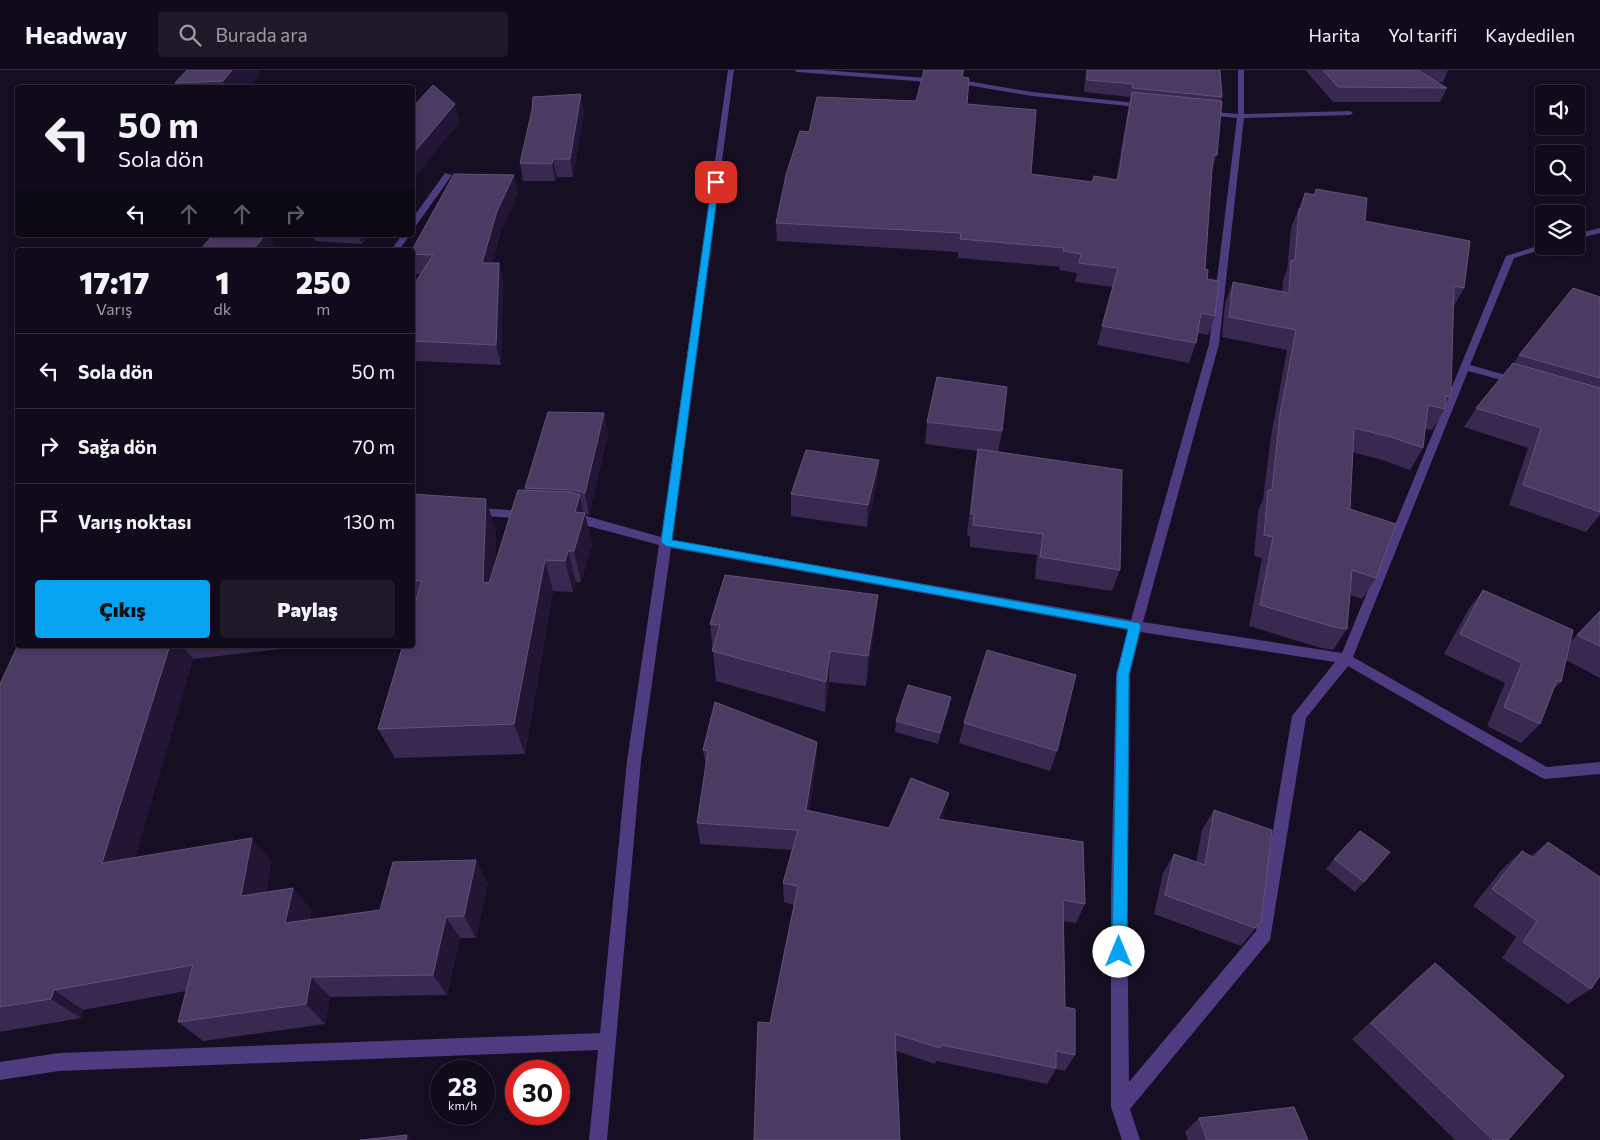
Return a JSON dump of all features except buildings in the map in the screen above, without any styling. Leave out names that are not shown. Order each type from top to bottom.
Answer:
[{"type":"street","points":[[598,1140],[634,761],[731,70]]},
{"type":"street","points":[[797,70],[967,82],[1032,94],[1156,108]]},
{"type":"street","points":[[1131,1140],[1120,1107],[1119,893],[1123,674],[1214,344],[1241,116],[1241,70]]},
{"type":"street","points":[[1194,112],[1241,116],[1350,113]]},
{"type":"street","points":[[415,222],[448,175]]},
{"type":"street","points":[[1585,234],[1600,230]]},
{"type":"street","points":[[396,248],[405,237]]},
{"type":"street","points":[[1120,1107],[1264,934],[1300,716],[1346,659],[1510,256],[1535,249]]},
{"type":"street","points":[[1466,367],[1523,384]]},
{"type":"street","points":[[462,511],[540,516]]},
{"type":"street","points":[[560,517],[579,518],[666,542],[1135,626],[1346,659],[1545,773],[1600,768]]},
{"type":"street","points":[[0,1071],[59,1062],[608,1041]]},
{"type":"route","points":[[716,182],[666,542],[1135,626],[1123,674],[1119,952]]}]
